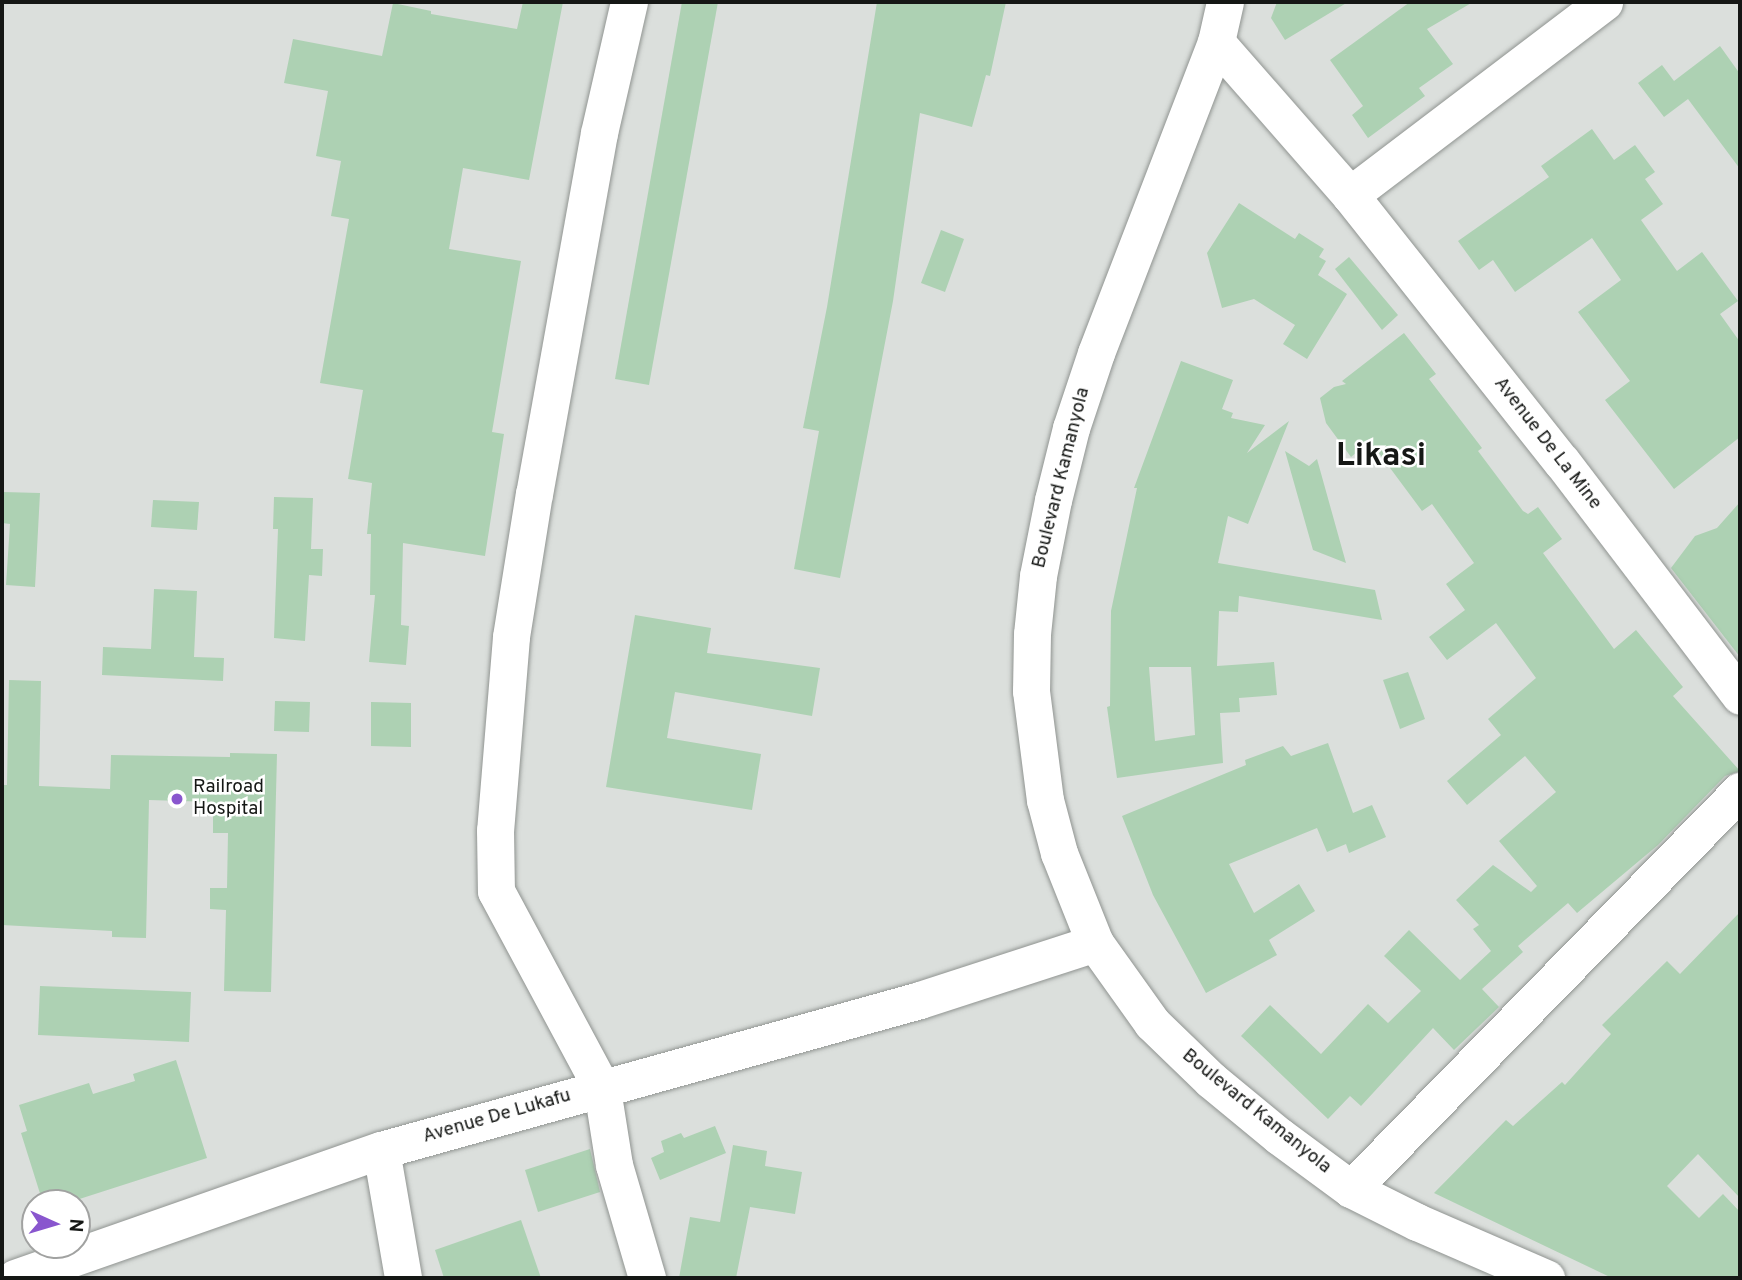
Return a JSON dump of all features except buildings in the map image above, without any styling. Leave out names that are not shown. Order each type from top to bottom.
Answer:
[{"type":"street","points":[[629,2],[598,133],[534,493],[511,637],[495,830],[496,891],[602,1089],[614,1165],[647,1278]]},
{"type":"street","name":"Boulevard Kamanyola","points":[[1224,2],[1216,42],[1096,353],[1071,428],[1038,576],[1032,634],[1031,691],[1045,800],[1059,853],[1095,943],[1152,1023],[1181,1052],[1279,1136],[1352,1189],[1417,1222],[1546,1278]]},
{"type":"street","points":[[1350,195],[1604,2]]},
{"type":"street","name":"Avenue De La Mine","points":[[1216,42],[1350,195],[1562,462],[1740,696]]},
{"type":"street","points":[[1352,1189],[1740,791]]},
{"type":"street","name":"Avenue De Lukafu","points":[[15,1278],[381,1150],[920,1000],[1095,943]]},
{"type":"street","points":[[381,1150],[403,1278]]},
{"type":"place","name":"Railroad Hospital","points":[[177,799]]},
{"type":"district","name":"Likasi","points":[[1381,458]]}]
